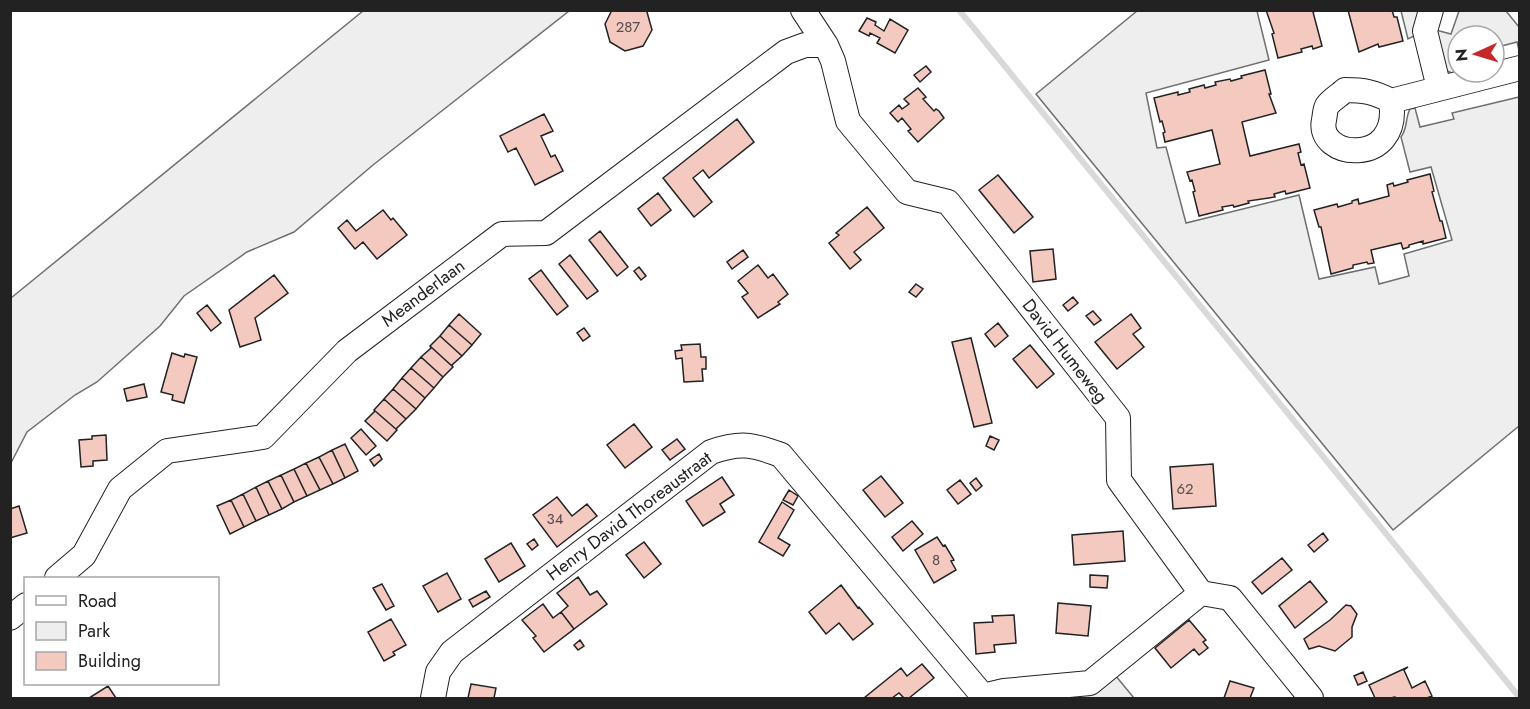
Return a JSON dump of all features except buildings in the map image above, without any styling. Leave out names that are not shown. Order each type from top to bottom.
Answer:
[{"type":"street","name":"David Humeweg","points":[[803,10],[826,45],[833,61],[848,121],[907,192],[948,202],[1118,418],[1119,480],[1201,593]]},
{"type":"street","points":[[1431,10],[1425,31],[1439,88]]},
{"type":"street","name":"Meanderlaan","points":[[59,577],[84,555],[120,489],[167,451],[263,437],[347,351],[502,234],[546,233],[786,52],[804,45],[826,45]]},
{"type":"street","points":[[1391,101],[1520,68]]},
{"type":"street","name":"Henry David Thoreaustraat","points":[[433,699],[438,672],[452,652],[711,452],[730,445],[756,446],[781,455],[982,698]]},
{"type":"street","points":[[982,698],[1004,691],[1090,683],[1201,593],[1230,598],[1311,699]]},
{"type":"street","points":[[10,618],[24,607]]},
{"type":"green space","points":[[363,11],[569,11],[373,165],[294,232],[247,252],[184,296],[160,326],[97,382],[75,395],[27,432],[11,463],[11,298]]},
{"type":"green space","points":[[1137,11],[1257,11],[1269,60],[1146,93],[1157,148],[1166,147],[1186,223],[1299,195],[1319,279],[1375,267],[1379,284],[1409,276],[1404,254],[1452,240],[1431,167],[1410,172],[1401,137],[1410,109],[1415,108],[1420,127],[1454,119],[1452,113],[1519,97],[1519,426],[1393,530],[1036,94]]},
{"type":"green space","points":[[1401,11],[1422,11],[1414,36],[1408,39]]},
{"type":"green space","points":[[1459,11],[1506,11],[1519,27],[1519,50],[1517,42],[1506,45],[1506,24],[1454,24]]},
{"type":"green space","points":[[1436,30],[1446,33],[1446,70],[1445,70]]},
{"type":"green space","points":[[1115,675],[1134,698],[1013,698]]},
{"type":"waterway","points":[[959,10],[1520,698]]}]
